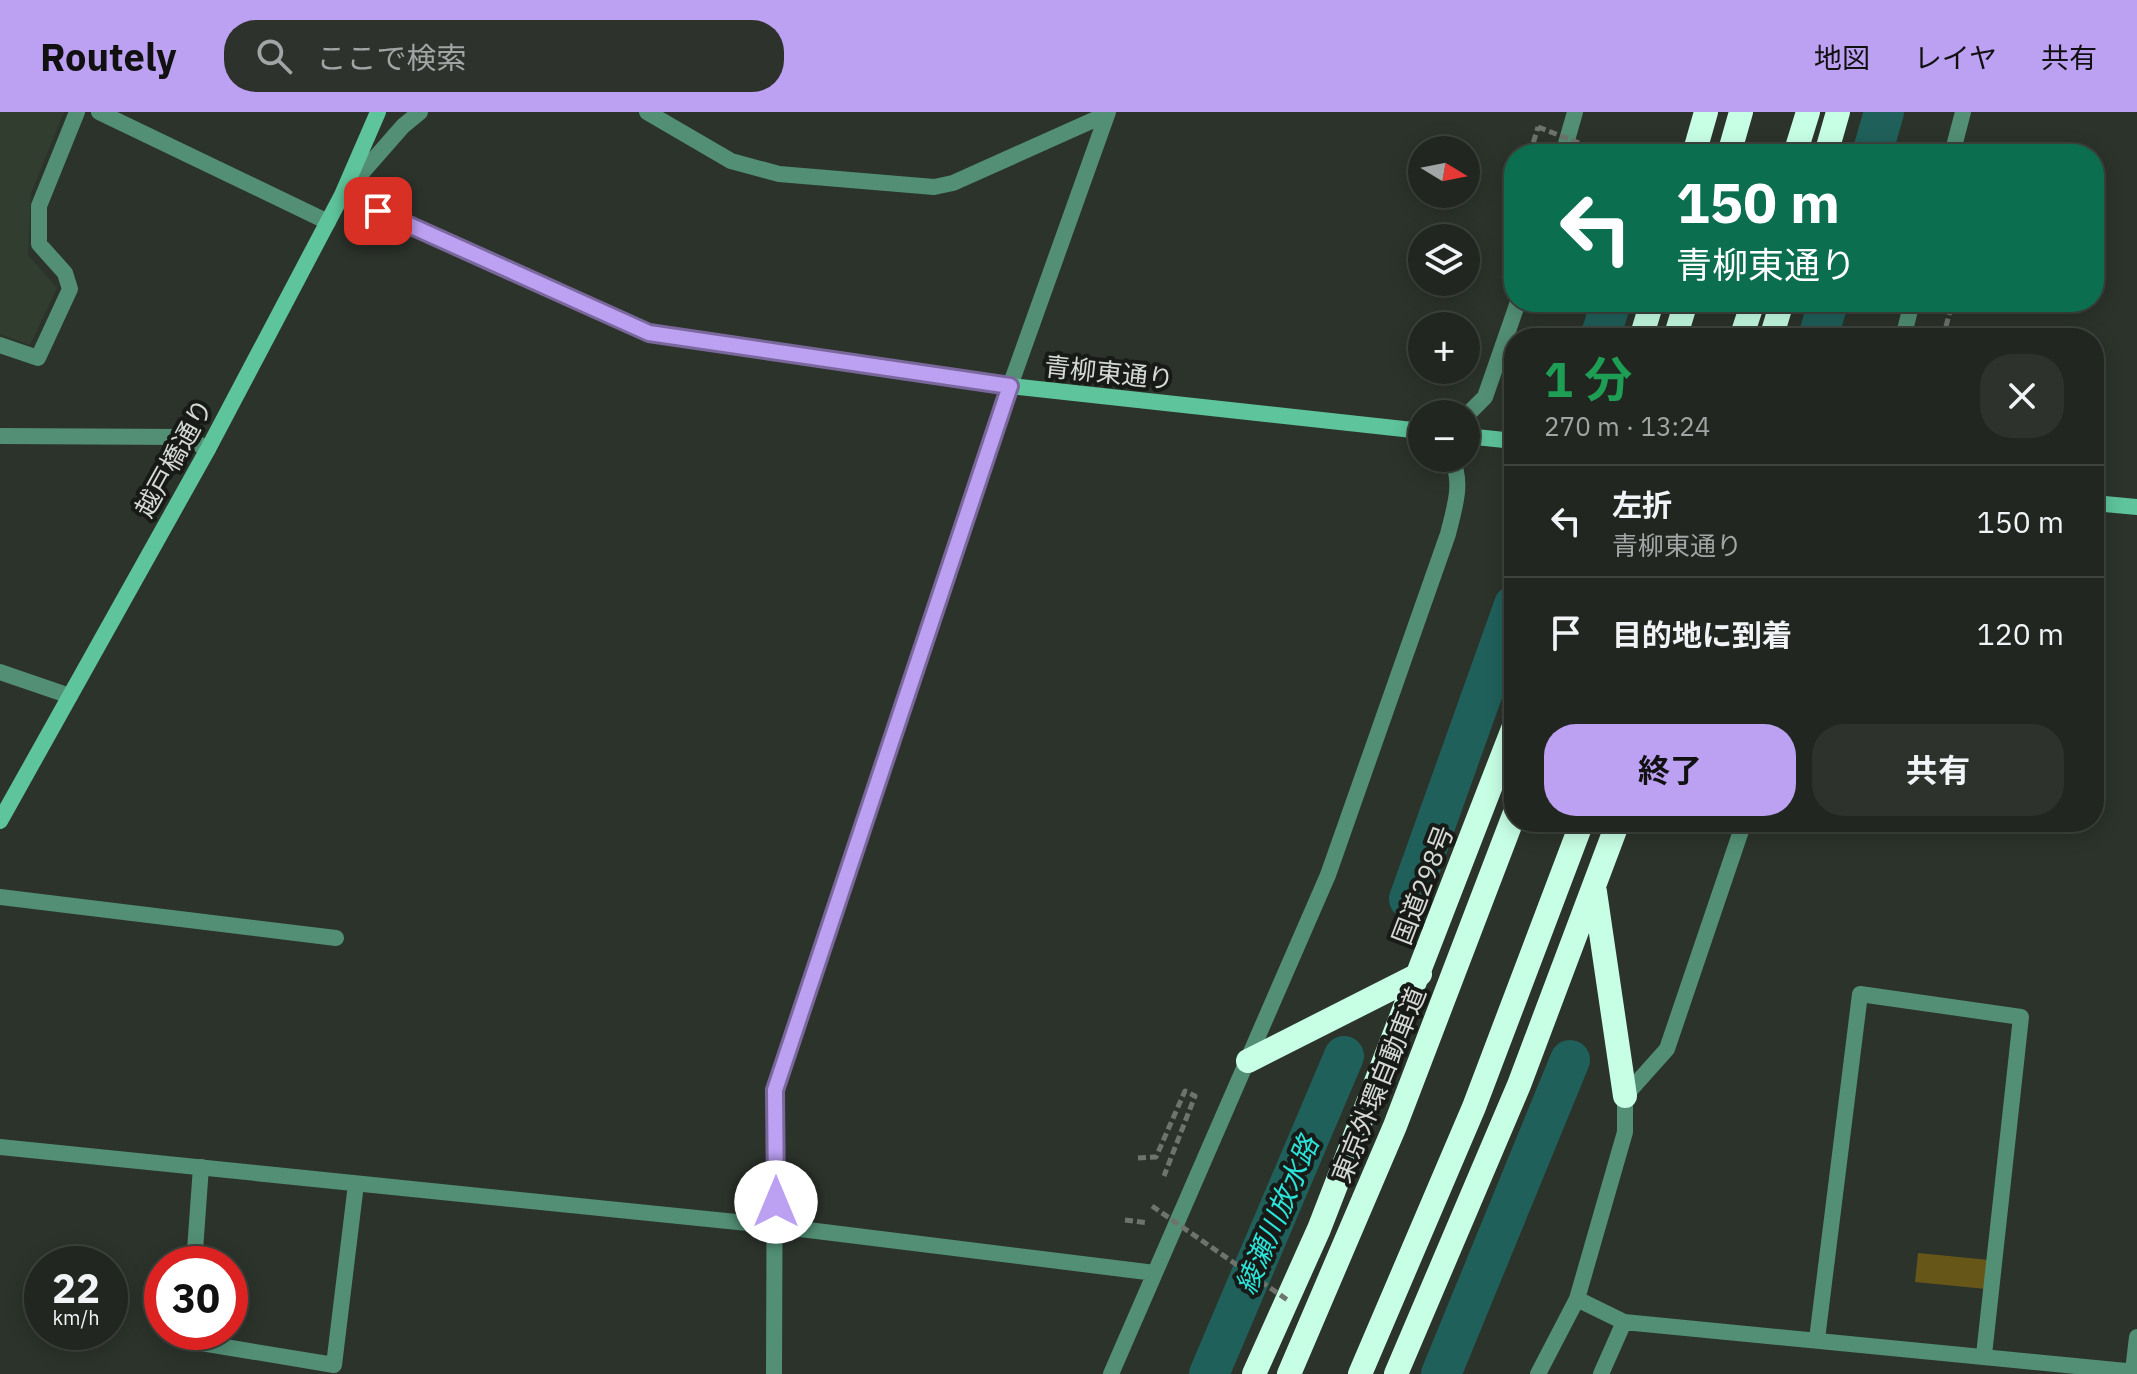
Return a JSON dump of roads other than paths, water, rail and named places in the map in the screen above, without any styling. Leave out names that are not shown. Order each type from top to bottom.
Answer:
[{"type":"highway","points":[[1697,144],[1706,112]]},
{"type":"highway","points":[[1732,144],[1741,112]]},
{"type":"highway","points":[[1798,144],[1808,112]]},
{"type":"highway","points":[[1829,144],[1838,112]]},
{"type":"highway","name":"国道298号","points":[[1254,1374],[1319,1229],[1504,752]]},
{"type":"highway","name":"東京外環自動車道","points":[[1289,1374],[1395,1126],[1507,832]]},
{"type":"highway","points":[[1360,1374],[1474,1107],[1578,832]]},
{"type":"highway","points":[[1396,1374],[1519,1085],[1615,832]]},
{"type":"highway","points":[[1595,890],[1625,1096]]},
{"type":"highway","points":[[1248,1061],[1420,974]]},
{"type":"street","points":[[0,345],[38,358],[70,289],[65,273],[39,244],[39,206],[77,112]]},
{"type":"street","points":[[99,112],[328,222]]},
{"type":"street","name":"越戸橋通り","points":[[0,819],[208,449],[342,195],[378,112]]},
{"type":"street","points":[[342,195],[403,126],[420,112]]},
{"type":"street","points":[[647,112],[670,118],[731,161],[779,174],[934,187],[953,183],[1108,113]]},
{"type":"street","points":[[1566,144],[1575,112]]},
{"type":"street","points":[[1955,144],[1963,112]]},
{"type":"street","points":[[774,1374],[775,1090],[1010,386],[1108,113]]},
{"type":"street","name":"青柳東通り","points":[[342,195],[649,333],[1010,386],[1408,429]]},
{"type":"street","points":[[1480,402],[1485,397],[1504,342]]},
{"type":"street","points":[[0,436],[184,437],[208,449]]},
{"type":"street","points":[[1480,437],[1504,440]]},
{"type":"street","points":[[1111,1374],[1328,875],[1448,534],[1458,490],[1456,472]]},
{"type":"street","points":[[2104,504],[2137,507]]},
{"type":"street","points":[[0,672],[70,696]]},
{"type":"street","points":[[1538,1374],[1577,1299],[1625,1132],[1625,1096],[1667,1049],[1741,832]]},
{"type":"street","points":[[0,897],[336,938]]},
{"type":"street","points":[[1817,1339],[1860,994],[2021,1017],[1984,1355]]},
{"type":"street","points":[[0,1147],[776,1226],[1155,1273]]},
{"type":"street","points":[[195,1246],[201,1167]]},
{"type":"street","points":[[243,1350],[334,1365],[356,1184]]},
{"type":"street","points":[[1577,1299],[1624,1322],[1984,1355],[2021,1367],[2135,1372],[2137,1337]]},
{"type":"street","points":[[1601,1374],[1624,1322]]},
{"type":"waterway","name":"綾瀬川放水路","points":[[1875,144],[1884,112]]},
{"type":"waterway","name":"綾瀬川放水路","points":[[1603,328],[1608,312]]},
{"type":"waterway","name":"綾瀬川放水路","points":[[1821,328],[1825,312]]},
{"type":"waterway","name":"綾瀬川放水路","points":[[1409,899],[1504,633]]},
{"type":"waterway","name":"綾瀬川放水路","points":[[1209,1374],[1344,1056]]},
{"type":"waterway","name":"綾瀬川放水路","points":[[1441,1374],[1570,1060]]}]
